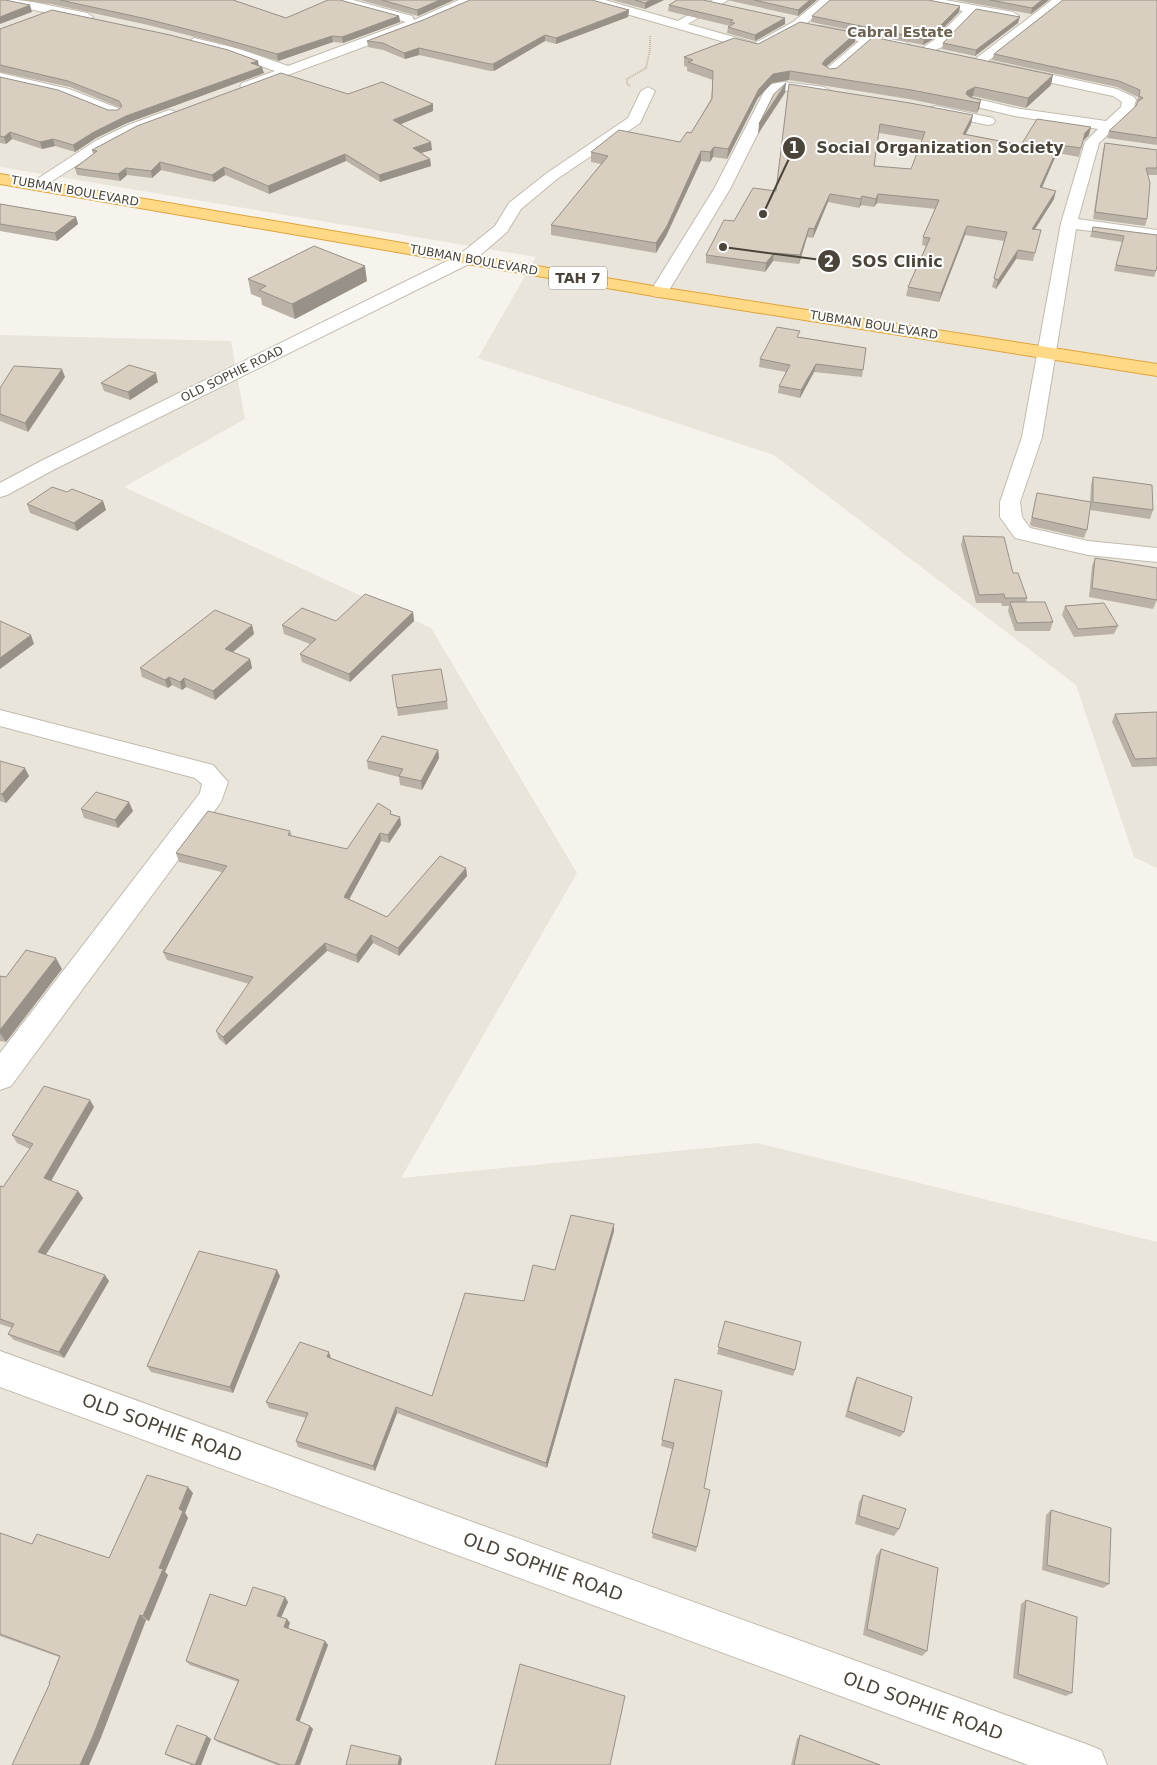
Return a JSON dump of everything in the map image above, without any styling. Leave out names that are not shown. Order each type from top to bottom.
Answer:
[{"type":"highway","name":"TUBMAN BOULEVARD","points":[[0,179],[659,292],[1157,370]]},
{"type":"street","points":[[5,0],[99,20]]},
{"type":"street","points":[[35,17],[76,0]]},
{"type":"street","points":[[339,0],[419,22]]},
{"type":"street","points":[[233,91],[419,22],[469,0]]},
{"type":"street","points":[[592,0],[756,47],[799,24],[828,0]]},
{"type":"street","points":[[701,0],[719,2],[735,8]]},
{"type":"street","points":[[900,0],[925,0],[1034,20]]},
{"type":"street","points":[[977,63],[1060,0]]},
{"type":"street","points":[[678,24],[719,2]]},
{"type":"street","points":[[648,15],[662,8]]},
{"type":"street","points":[[925,50],[939,43],[971,9]]},
{"type":"street","points":[[782,18],[799,24],[868,40],[925,50],[944,56]]},
{"type":"street","points":[[182,38],[235,52],[288,71]]},
{"type":"street","points":[[830,73],[868,40]]},
{"type":"street","points":[[961,60],[1117,93],[1129,100],[1128,108],[1092,142],[1069,223],[1030,444],[1010,502],[1011,516],[1023,533],[1088,548],[1157,555]]},
{"type":"street","points":[[0,77],[64,92],[114,112]]},
{"type":"street","points":[[659,292],[722,189],[772,90],[778,86],[789,86],[842,94]]},
{"type":"street","name":"OLD SOPHIE ROAD","points":[[0,491],[65,456],[465,259],[501,229],[515,206],[552,176],[635,120],[648,92]]},
{"type":"street","points":[[973,102],[1015,112],[1110,126]]},
{"type":"street","points":[[918,107],[988,121]]},
{"type":"street","points":[[36,184],[102,143],[133,128],[178,111]]},
{"type":"street","points":[[1092,142],[1111,145]]},
{"type":"street","points":[[1069,223],[1157,236]]},
{"type":"street","points":[[0,718],[204,771],[215,782],[212,795],[0,1076]]},
{"type":"street","name":"OLD SOPHIE ROAD","points":[[0,1369],[1086,1765]]},
{"type":"path","points":[[647,61],[650,49],[650,34],[643,23],[648,15]]},
{"type":"shaded area","points":[[0,0],[1157,0],[1157,868],[1134,857],[1076,685],[774,455],[478,358],[536,257],[0,167]]},
{"type":"shaded area","points":[[0,335],[231,341],[245,419],[124,487],[431,628],[577,873],[401,1178],[758,1143],[1157,1242],[1157,1765],[0,1765]]},
{"type":"building","points":[[0,0],[5,0],[30,5],[0,17]]},
{"type":"building","points":[[60,0],[233,0],[286,18],[328,0],[340,0],[399,16],[342,37],[332,36],[277,54],[147,19]]},
{"type":"building","points":[[382,0],[440,0],[417,10]]},
{"type":"building","points":[[470,0],[592,0],[629,10],[556,38],[545,35],[493,64],[419,48],[404,53],[383,43],[367,41]]},
{"type":"building","points":[[635,0],[651,0],[645,3]]},
{"type":"building","points":[[677,0],[703,0],[785,18],[755,35],[728,27],[735,23],[730,22],[733,20],[669,5]]},
{"type":"building","points":[[754,0],[810,0],[798,10]]},
{"type":"building","points":[[830,0],[928,0],[960,6],[934,32],[924,39],[812,16]]},
{"type":"building","points":[[990,0],[1042,0],[1032,8]]},
{"type":"building","points":[[1063,0],[1157,0],[1157,138],[1109,131],[1143,98],[1139,96],[1140,90],[1119,81],[994,54]]},
{"type":"building","points":[[976,9],[1020,17],[976,50],[943,43]]},
{"type":"building","points":[[52,10],[170,35],[228,50],[258,61],[251,63],[262,67],[126,116],[73,145],[53,139],[40,142],[10,132],[4,137],[0,136],[0,77],[58,90],[108,110],[118,110],[122,106],[119,101],[68,81],[0,65],[0,29]]},
{"type":"building","points":[[800,22],[856,33],[822,64],[830,69],[837,68],[873,37],[1053,75],[1028,98],[975,87],[967,91],[966,94],[970,97],[981,100],[979,103],[790,71],[773,74],[759,89],[728,149],[714,147],[710,152],[701,151],[667,226],[656,243],[551,225],[608,156],[591,152],[619,130],[680,142],[687,132],[691,133],[712,99],[713,71],[688,62],[693,60],[684,57],[734,38],[758,44]]},
{"type":"building","points":[[281,73],[348,94],[382,82],[433,104],[393,120],[431,142],[413,148],[430,159],[379,175],[345,154],[268,186],[224,167],[212,175],[160,162],[151,171],[126,168],[118,174],[75,168],[97,151],[92,150],[137,126]]},
{"type":"building","points":[[786,83],[759,124],[774,94]]},
{"type":"building","points":[[789,84],[973,115],[963,134],[1021,145],[1037,119],[1091,127],[1085,133],[1081,148],[1059,145],[1040,187],[1056,191],[1032,229],[1041,230],[1035,253],[1018,250],[998,280],[994,278],[1007,232],[967,226],[941,293],[908,287],[930,238],[923,237],[939,200],[878,194],[876,199],[862,196],[861,199],[830,194],[814,229],[809,228],[800,255],[774,253],[766,263],[706,255],[724,220],[734,221],[753,188],[776,191]],"holes":[[[880,124],[925,132],[911,169],[874,166]]]},
{"type":"building","points":[[1105,143],[1157,150],[1157,168],[1146,168],[1150,183],[1147,219],[1095,212]]},
{"type":"building","points":[[0,204],[76,217],[55,233],[0,224]]},
{"type":"building","points":[[1093,227],[1157,235],[1156,271],[1116,265],[1124,236],[1092,231]]},
{"type":"building","points":[[314,246],[365,266],[292,304],[259,290],[266,286],[248,279]]},
{"type":"building","points":[[777,327],[800,331],[797,337],[866,348],[863,370],[816,364],[801,390],[779,386],[790,365],[760,359]]},
{"type":"building","points":[[129,365],[156,373],[128,392],[101,383]]},
{"type":"building","points":[[14,366],[62,369],[25,423],[0,414],[0,388]]},
{"type":"building","points":[[1093,477],[1152,485],[1153,510],[1093,502]]},
{"type":"building","points":[[52,487],[67,492],[72,489],[103,501],[74,523],[27,504]]},
{"type":"building","points":[[1037,493],[1091,502],[1087,530],[1032,517]]},
{"type":"building","points":[[963,536],[1004,537],[1013,573],[1018,573],[1027,598],[1005,598],[1004,594],[979,595]]},
{"type":"building","points":[[1095,558],[1157,568],[1157,600],[1092,588]]},
{"type":"building","points":[[365,594],[413,612],[349,674],[300,654],[316,639],[282,625],[302,608],[336,621]]},
{"type":"building","points":[[1010,602],[1045,602],[1053,622],[1017,623]]},
{"type":"building","points":[[1104,603],[1118,626],[1078,629],[1065,606]]},
{"type":"building","points":[[215,610],[252,625],[225,649],[250,659],[213,691],[184,678],[180,682],[169,677],[165,680],[140,668]]},
{"type":"building","points":[[0,621],[31,635],[0,658]]},
{"type":"building","points":[[441,669],[447,701],[397,708],[392,675]]},
{"type":"building","points":[[1157,712],[1157,758],[1135,759],[1115,714]]},
{"type":"building","points":[[382,736],[438,750],[421,781],[399,776],[403,769],[367,761]]},
{"type":"building","points":[[0,761],[25,768],[2,794],[0,794]]},
{"type":"building","points":[[96,792],[129,802],[115,820],[81,809]]},
{"type":"building","points":[[378,803],[391,811],[390,814],[400,817],[388,835],[380,833],[344,897],[387,917],[440,856],[466,868],[398,948],[371,935],[356,955],[325,943],[223,1037],[216,1031],[253,977],[163,952],[227,866],[176,853],[208,811],[290,831],[288,835],[347,849]]},
{"type":"building","points":[[26,950],[56,958],[0,1030],[0,976],[6,977]]},
{"type":"building","points":[[44,1086],[90,1100],[44,1178],[78,1191],[38,1252],[105,1275],[59,1352],[8,1334],[14,1324],[0,1319],[0,1186],[3,1187],[33,1144],[12,1135]]},
{"type":"building","points":[[571,1215],[614,1224],[546,1463],[396,1407],[373,1466],[296,1441],[308,1413],[266,1402],[300,1342],[329,1352],[327,1357],[432,1396],[465,1293],[524,1301],[533,1265],[555,1270]]},
{"type":"building","points":[[199,1251],[277,1270],[230,1387],[147,1366]]},
{"type":"building","points":[[725,1321],[801,1342],[795,1370],[718,1347]]},
{"type":"building","points":[[857,1377],[912,1397],[904,1432],[848,1411]]},
{"type":"building","points":[[675,1379],[722,1391],[704,1488],[710,1490],[697,1547],[652,1533],[674,1443],[662,1440]]},
{"type":"building","points":[[147,1475],[188,1487],[179,1509],[183,1511],[159,1568],[163,1569],[143,1616],[140,1615],[80,1765],[12,1765],[50,1683],[60,1656],[0,1634],[0,1533],[32,1544],[37,1534],[109,1558]]},
{"type":"building","points":[[863,1495],[906,1509],[899,1529],[859,1516]]},
{"type":"building","points":[[1051,1510],[1111,1528],[1109,1584],[1047,1565]]},
{"type":"building","points":[[881,1549],[938,1568],[927,1651],[867,1629]]},
{"type":"building","points":[[253,1587],[285,1597],[277,1616],[287,1619],[284,1627],[325,1641],[296,1720],[310,1726],[295,1765],[281,1765],[214,1739],[239,1680],[186,1661],[210,1594],[246,1606]]},
{"type":"building","points":[[1026,1600],[1077,1617],[1072,1693],[1018,1674]]},
{"type":"building","points":[[520,1664],[625,1696],[610,1765],[495,1765]]},
{"type":"building","points":[[177,1725],[207,1736],[195,1765],[165,1754]]},
{"type":"building","points":[[800,1735],[880,1765],[794,1765]]},
{"type":"building","points":[[351,1745],[400,1756],[398,1765],[346,1765]]},
{"type":"place","name":"Social Organization Society","points":[[763,214]]},
{"type":"place","name":"SOS Clinic","points":[[723,247]]},
{"type":"district","name":"Cabral Estate","points":[[900,32]]}]
